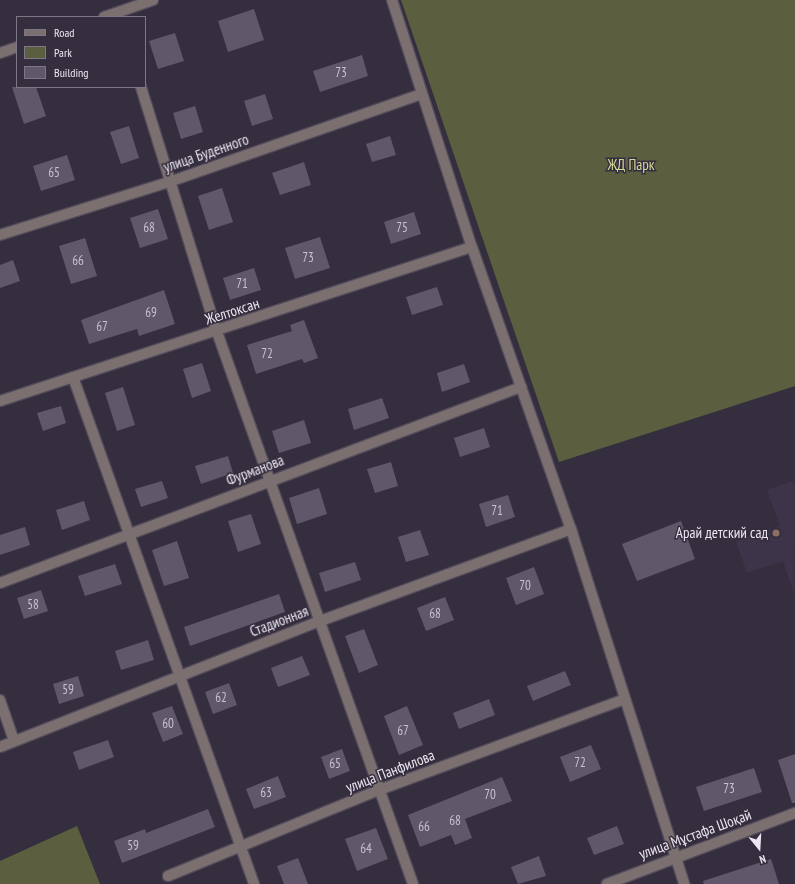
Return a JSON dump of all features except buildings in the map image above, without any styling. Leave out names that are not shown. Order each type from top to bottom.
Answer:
[{"type":"street","points":[[109,16],[120,14],[153,0]]},
{"type":"street","points":[[392,0],[421,94],[472,247],[571,529],[684,884]]},
{"type":"street","points":[[0,53],[16,47]]},
{"type":"street","points":[[141,88],[169,182],[217,332],[268,481],[413,884]]},
{"type":"street","name":"улица Буденного","points":[[0,235],[169,182],[421,94]]},
{"type":"street","name":"Желтоксан","points":[[0,401],[73,376],[217,332],[472,247]]},
{"type":"street","points":[[73,376],[128,535],[182,676],[240,848],[254,884]]},
{"type":"street","name":"Фурманова","points":[[0,583],[521,387]]},
{"type":"street","name":"Стадионная","points":[[0,747],[320,622],[571,529]]},
{"type":"street","name":"улица Панфилова","points":[[168,876],[380,790],[625,699]]},
{"type":"street","points":[[0,700],[14,741]]},
{"type":"street","name":"улица Мұстафа Шоқай","points":[[606,884],[795,813]]},
{"type":"shaded area","name":"Арай детский сад","points":[[793,481],[795,486],[794,594],[783,561],[747,573],[736,541],[780,526],[767,490]]},
{"type":"green space","name":"ЖД Парк","points":[[401,0],[795,0],[795,386],[559,462]]},
{"type":"green space","points":[[77,826],[100,884],[0,884],[0,861]]},
{"type":"place","name":"Арай детский сад","points":[[776,533]]}]
